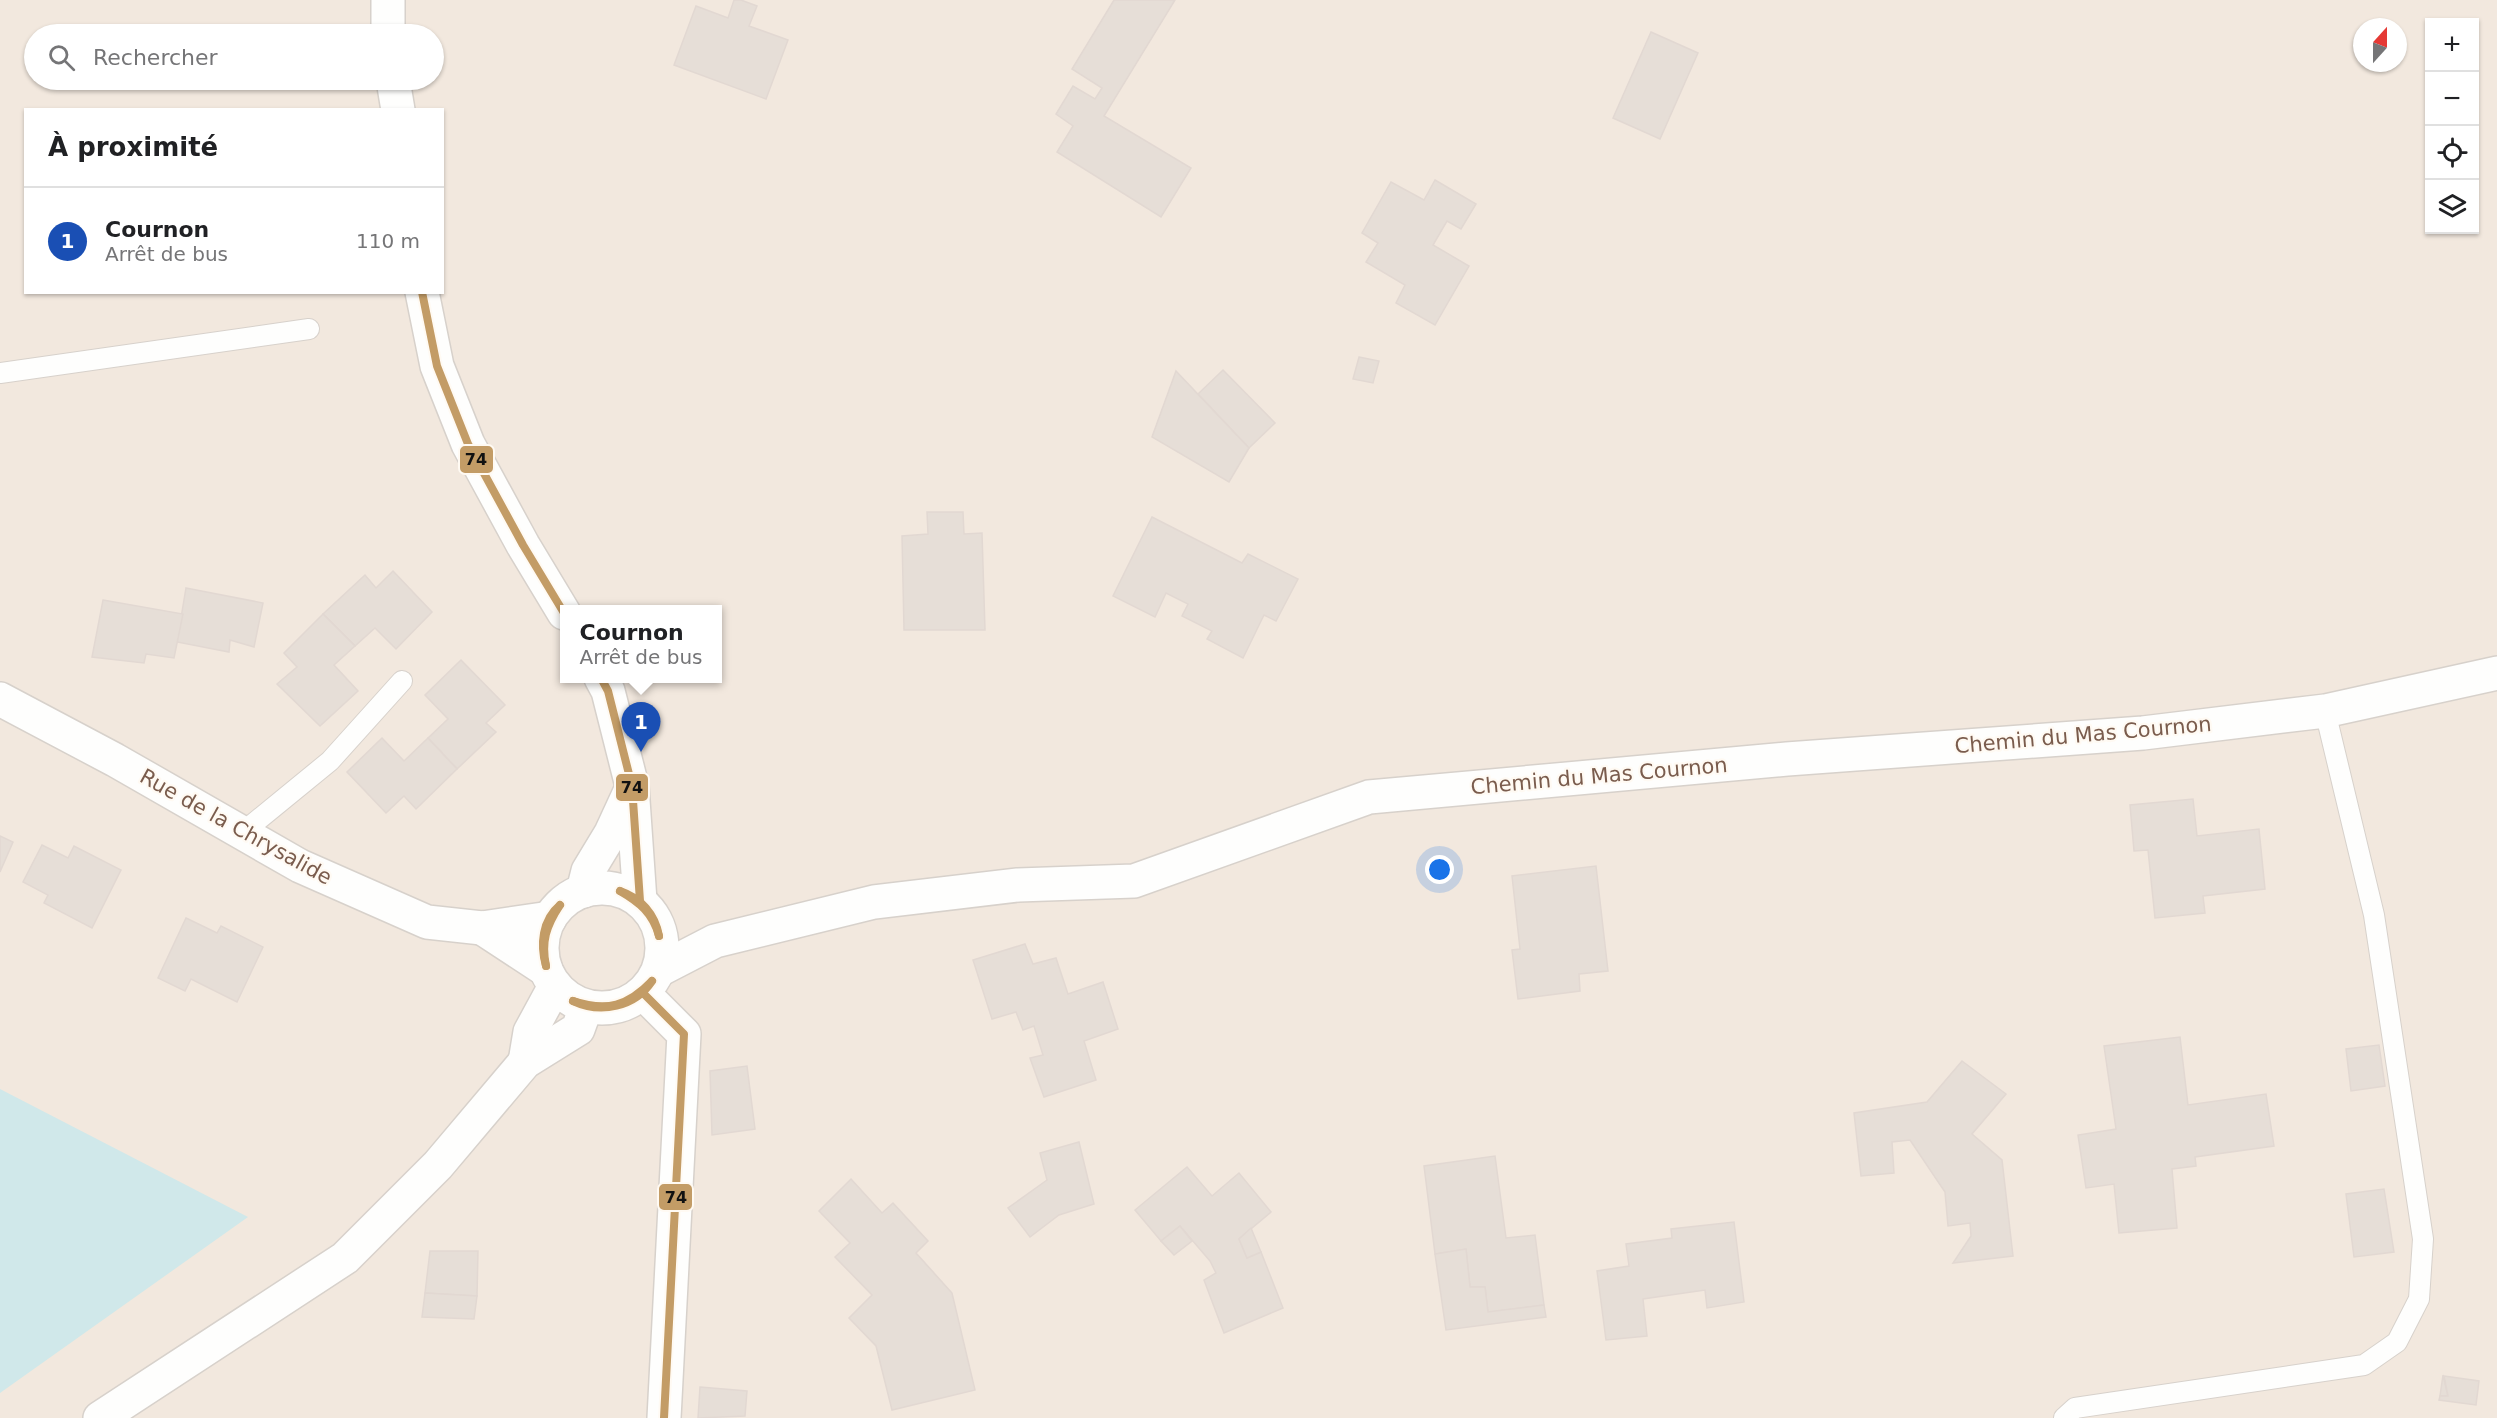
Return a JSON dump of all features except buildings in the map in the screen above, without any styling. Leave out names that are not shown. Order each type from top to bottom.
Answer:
[{"type":"street","points":[[388,0],[388,24]]},
{"type":"street","points":[[395,90],[398,108]]},
{"type":"street","points":[[422,294],[437,366],[468,444],[523,545],[560,606]]},
{"type":"street","name":"Chemin du Mas Cournon","points":[[651,982],[715,942],[874,902],[1018,885],[1134,881],[1370,797],[1787,759],[2143,733],[2325,711],[2497,673]]},
{"type":"street","points":[[604,683],[608,691],[632,786],[648,910],[662,936],[663,954],[651,982],[627,1004],[607,1009],[586,1007],[569,999],[550,978],[542,952],[542,935],[558,906],[569,897],[583,891],[603,888],[622,891],[648,910],[715,942]]},
{"type":"street","name":"Rue de la Chrysalide","points":[[0,699],[115,760],[300,866],[427,922],[482,928],[550,918]]},
{"type":"street","points":[[583,891],[588,871],[611,833],[632,786]]},
{"type":"street","name":"Rue de la Chrysalide","points":[[482,928],[550,978]]},
{"type":"street","points":[[525,1062],[530,1032],[550,978]]},
{"type":"street","points":[[651,982],[684,1034],[664,1418]]},
{"type":"street","points":[[99,1418],[345,1258],[438,1165],[525,1062],[578,1029],[586,1007]]},
{"type":"lane","points":[[0,373],[309,329]]},
{"type":"lane","points":[[242,833],[330,760],[402,681]]},
{"type":"lane","points":[[2064,1418],[2074,1408],[2364,1365],[2397,1342],[2419,1299],[2423,1239],[2374,915],[2325,711]]},
{"type":"shaded area","points":[[0,0],[2497,0],[2497,1418],[0,1418]]},
{"type":"water","points":[[0,1089],[248,1217],[0,1393]]},
{"type":"transit line","name":"74","points":[[422,294],[437,366],[468,444],[523,545],[560,606]]},
{"type":"transit line","name":"74","points":[[604,683],[608,691],[632,786],[640,901]]},
{"type":"transit line","name":"74","points":[[620,891],[628,894],[646,908],[659,936]]},
{"type":"transit line","name":"74","points":[[620,891],[644,909],[653,921],[659,936]]},
{"type":"transit line","name":"74","points":[[546,966],[543,950],[544,933],[549,918],[560,905]]},
{"type":"transit line","name":"74","points":[[546,966],[544,949],[546,934],[560,905]]},
{"type":"transit line","name":"74","points":[[573,1001],[596,1006],[616,1005],[634,996],[652,981]]},
{"type":"transit line","name":"74","points":[[573,1001],[595,1007],[617,1006],[636,997],[652,981]]},
{"type":"transit line","name":"74","points":[[643,993],[684,1034],[664,1418]]},
{"type":"place","name":"Cournon","points":[[641,752]]}]
